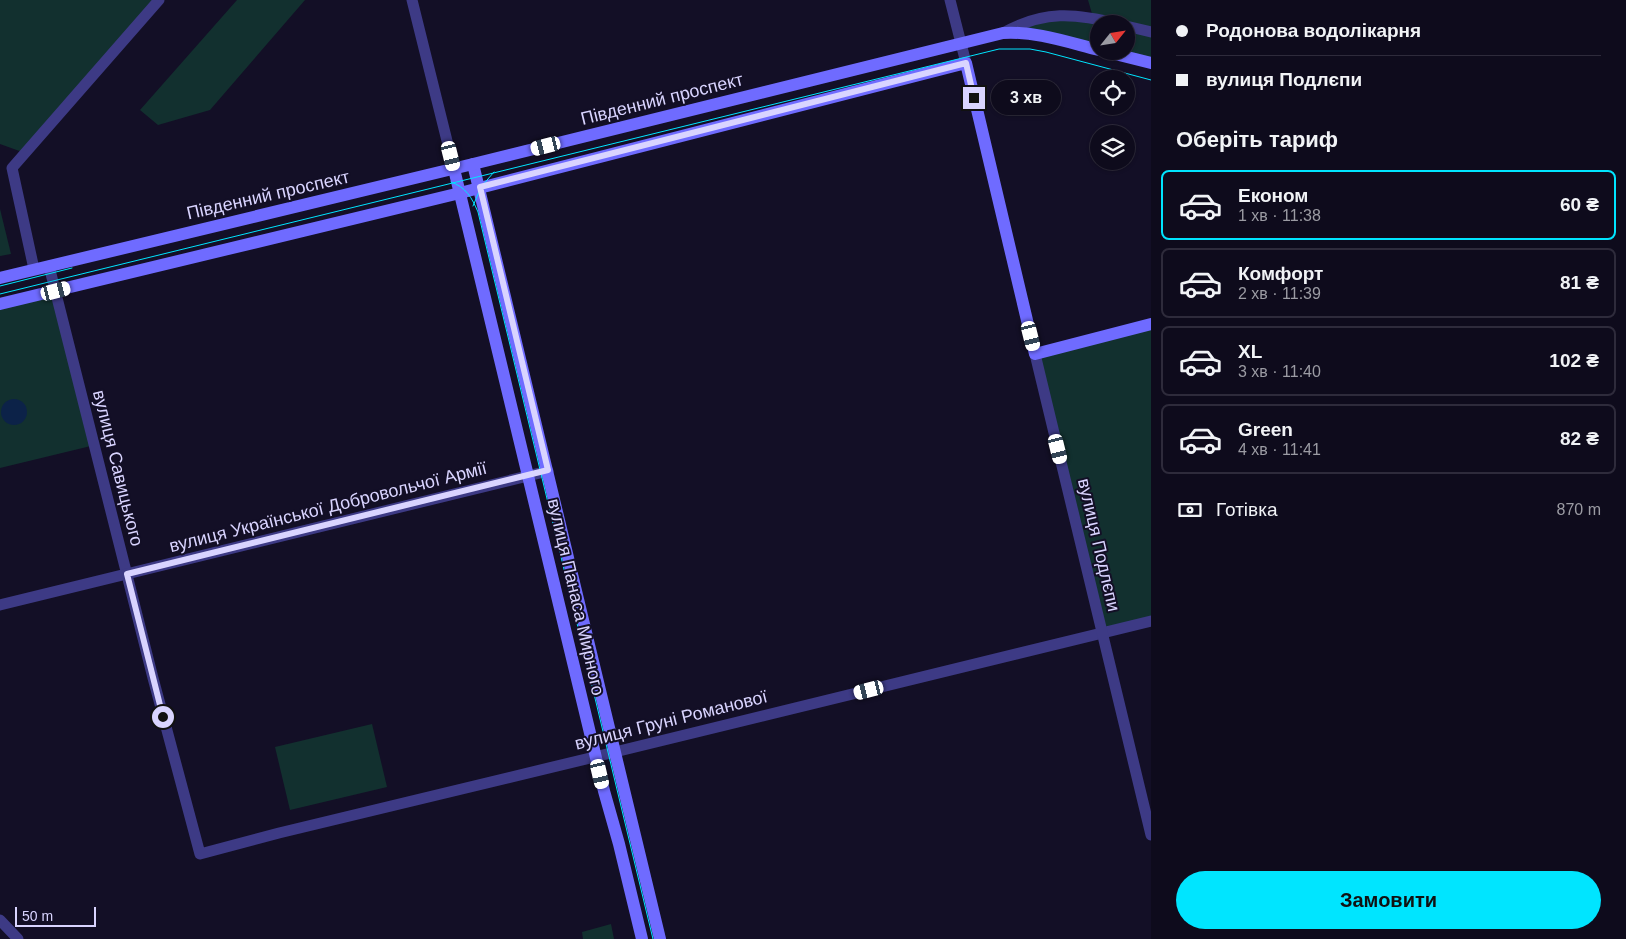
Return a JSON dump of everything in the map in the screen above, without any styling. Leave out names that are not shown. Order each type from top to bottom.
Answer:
[{"type":"main road","name":"Південний проспект","points":[[0,278],[454,169],[1003,33],[1034,34],[1090,48]]},
{"type":"main road","points":[[1135,59],[1151,63]]},
{"type":"main road","points":[[0,304],[460,193],[966,63]]},
{"type":"main road","name":"вулиця Подлєпи","points":[[966,63],[1035,354]]},
{"type":"main road","name":"вулиця Панаса Мирного","points":[[473,164],[660,939]]},
{"type":"main road","name":"вулиця Панаса Мирного","points":[[454,169],[596,757],[642,939]]},
{"type":"main road","points":[[1035,354],[1151,324]]},
{"type":"street","points":[[12,168],[159,0]]},
{"type":"street","name":"вулиця Панаса Мирного","points":[[412,0],[454,169]]},
{"type":"street","name":"вулиця Подлєпи","points":[[950,0],[966,63]]},
{"type":"street","points":[[1003,33],[1022,22],[1060,15],[1090,17]]},
{"type":"street","points":[[1135,28],[1151,32]]},
{"type":"street","points":[[0,167],[12,168]]},
{"type":"street","points":[[12,168],[34,269]]},
{"type":"street","name":"вулиця Савицького","points":[[49,266],[200,854]]},
{"type":"street","name":"вулиця Подлєпи","points":[[1035,354],[1151,835]]},
{"type":"street","name":"вулиця Української Добровольчої Армії","points":[[0,604],[548,470]]},
{"type":"street","name":"вулиця Груні Романової","points":[[200,854],[279,832],[596,757],[1151,621]]},
{"type":"street","points":[[0,920],[18,939]]},
{"type":"green space","points":[[0,0],[159,0],[25,153],[0,144]]},
{"type":"green space","points":[[237,0],[305,0],[210,110],[158,125],[140,110]]},
{"type":"green space","points":[[1088,0],[1151,0],[1151,63],[1135,55],[1135,15],[1092,15]]},
{"type":"green space","points":[[1090,17],[1090,48],[1034,34],[1022,22]]},
{"type":"green space","points":[[0,209],[11,254],[0,256]]},
{"type":"green space","points":[[56,291],[95,445],[0,468],[0,304]]},
{"type":"green space","points":[[1151,324],[1151,621],[1102,633],[1035,354]]},
{"type":"green space","points":[[372,724],[387,787],[290,810],[275,747]]},
{"type":"green space","points":[[611,924],[614,939],[583,939],[582,932]]},
{"type":"water","points":[[14,399],[23,403],[27,412],[23,421],[14,425],[5,421],[1,412],[5,403]]},
{"type":"tram line","points":[[0,294],[999,49],[1030,49],[1046,52],[1151,80]]},
{"type":"tram line","points":[[473,206],[481,187],[494,172]]},
{"type":"tram line","points":[[451,182],[461,187],[468,194],[478,212],[653,939]]},
{"type":"tram line","points":[[0,286],[72,268]]},
{"type":"route","points":[[163,717],[127,574],[548,470],[480,187],[966,63],[974,98]]}]
